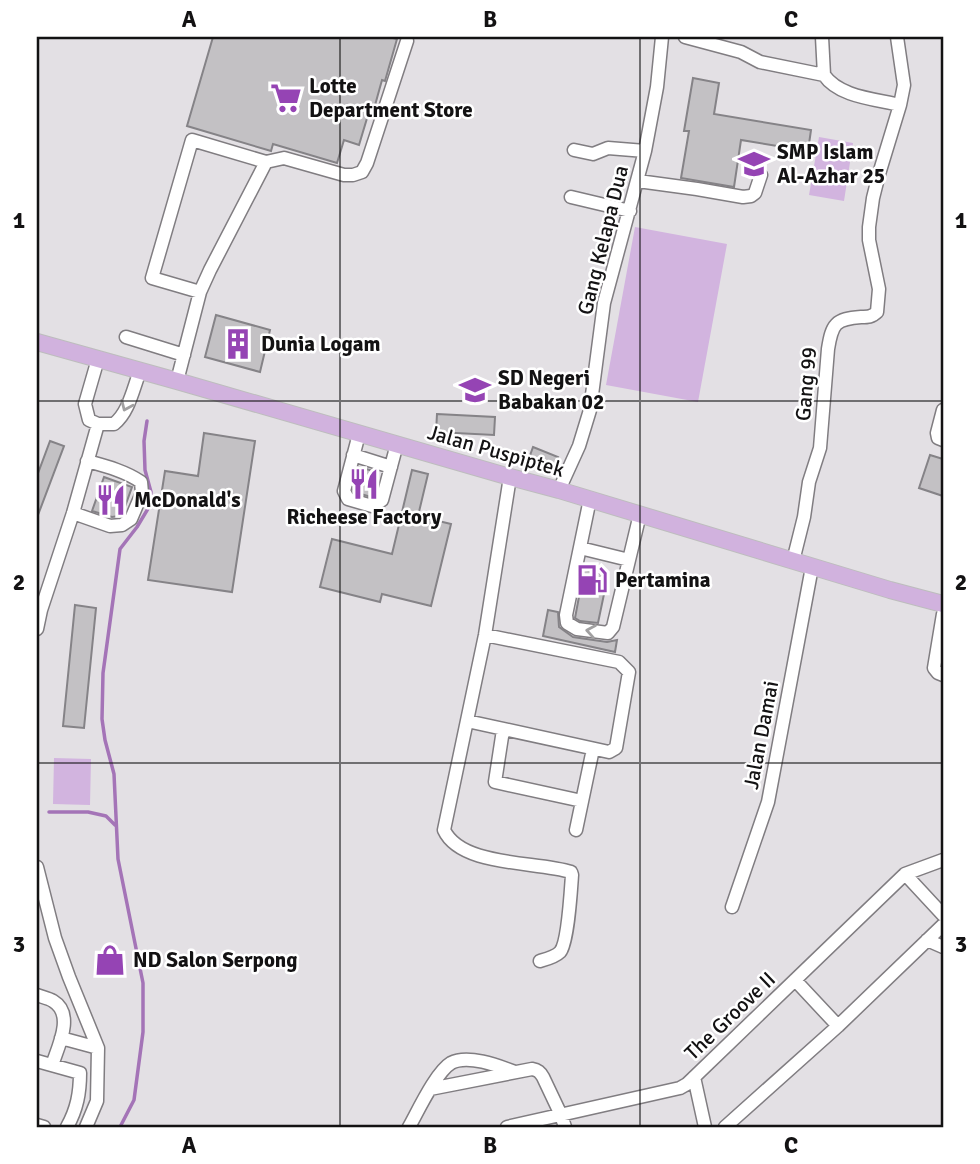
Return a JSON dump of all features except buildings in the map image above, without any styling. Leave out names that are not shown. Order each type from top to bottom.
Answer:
[{"type":"main road","name":"Jalan Puspiptek","points":[[37,342],[559,490],[943,604]]},
{"type":"street","name":"Gang Kelapa Dua","points":[[559,490],[579,446],[590,410],[604,303],[645,151],[657,87],[662,37]]},
{"type":"street","points":[[685,37],[741,52],[760,62],[824,75],[838,89],[900,105]]},
{"type":"street","points":[[822,37],[824,75]]},
{"type":"street","name":"Gang 99","points":[[793,561],[809,482],[820,448],[831,334],[838,321],[872,316],[877,312],[878,289],[869,226],[879,174],[904,85],[897,37]]},
{"type":"street","points":[[200,292],[152,278],[192,140],[266,162],[284,158],[344,175],[362,172],[407,41]]},
{"type":"street","points":[[574,150],[593,155],[608,148],[645,151]]},
{"type":"street","points":[[177,381],[200,292],[266,162]]},
{"type":"street","points":[[638,181],[743,197],[751,196],[758,190],[761,175]]},
{"type":"street","points":[[571,197],[630,211]]},
{"type":"street","points":[[126,337],[184,355]]},
{"type":"street","points":[[98,359],[85,404],[89,420],[98,424],[114,424],[120,419],[141,371]]},
{"type":"street","points":[[943,410],[937,433],[938,438],[943,440]]},
{"type":"street","points":[[37,629],[98,424]]},
{"type":"street","points":[[359,433],[344,491],[348,499],[372,506],[378,504],[383,497],[397,444]]},
{"type":"street","points":[[353,455],[391,467]]},
{"type":"street","points":[[73,513],[110,526],[122,525],[131,519],[142,493],[141,482],[136,478],[87,461]]},
{"type":"street","points":[[510,477],[485,635],[444,826],[445,833],[463,849],[497,860],[568,871],[572,875],[562,949],[551,958],[540,961]]},
{"type":"street","points":[[590,499],[566,615],[567,624],[577,629],[603,634],[614,627],[640,514]]},
{"type":"street","points":[[580,548],[629,560]]},
{"type":"street","name":"Jalan Damai","points":[[732,907],[768,802],[812,567]]},
{"type":"street","points":[[943,614],[934,668],[943,675]]},
{"type":"street","points":[[467,721],[609,752],[616,748],[628,669],[619,662],[485,635]]},
{"type":"street","points":[[503,730],[495,782],[582,802]]},
{"type":"street","points":[[576,830],[593,749]]},
{"type":"street","name":"The Groove II","points":[[507,1127],[563,1121],[680,1088],[905,874],[943,860]]},
{"type":"street","points":[[37,867],[55,938],[98,1048],[95,1109],[86,1127]]},
{"type":"street","points":[[905,874],[943,915]]},
{"type":"street","points":[[725,1127],[838,1026],[943,925]]},
{"type":"street","points":[[927,940],[943,947]]},
{"type":"street","points":[[794,980],[838,1026]]},
{"type":"street","points":[[37,995],[54,1002],[61,1008],[64,1017],[61,1038],[52,1065]]},
{"type":"street","points":[[61,1038],[98,1048]]},
{"type":"street","points":[[410,1127],[430,1089],[442,1072],[454,1062],[473,1060],[516,1072]]},
{"type":"street","points":[[37,1061],[80,1073],[78,1104],[67,1127]]},
{"type":"street","points":[[430,1089],[531,1069],[541,1072],[563,1121]]},
{"type":"street","points":[[694,1077],[705,1127]]},
{"type":"street","points":[[37,1125],[44,1127]]},
{"type":"shaded area","points":[[819,137],[853,143],[844,201],[809,195]]},
{"type":"shaded area","points":[[635,227],[727,244],[698,402],[606,385]]},
{"type":"shaded area","points":[[54,758],[91,759],[90,805],[53,804]]},
{"type":"waterway","points":[[120,1127],[134,1100],[143,1032],[143,983],[118,859],[114,774],[102,719],[103,673],[120,549],[149,507],[151,492],[145,470],[144,441],[147,421]]},
{"type":"waterway","points":[[49,812],[88,812],[106,816],[115,825]]},
{"type":"place","name":"Lotte Department Store","points":[[286,98]]},
{"type":"place","name":"SMP Islam Al-Azhar 25","points":[[754,164]]},
{"type":"place","name":"Dunia Logam","points":[[238,344]]},
{"type":"place","name":"SD Negeri Babakan 02","points":[[475,390]]},
{"type":"place","name":"Richeese Factory","points":[[364,484]]},
{"type":"place","name":"McDonald's","points":[[111,500]]},
{"type":"place","name":"Pertamina","points":[[592,580]]},
{"type":"place","name":"ND Salon Serpong","points":[[110,960]]}]
